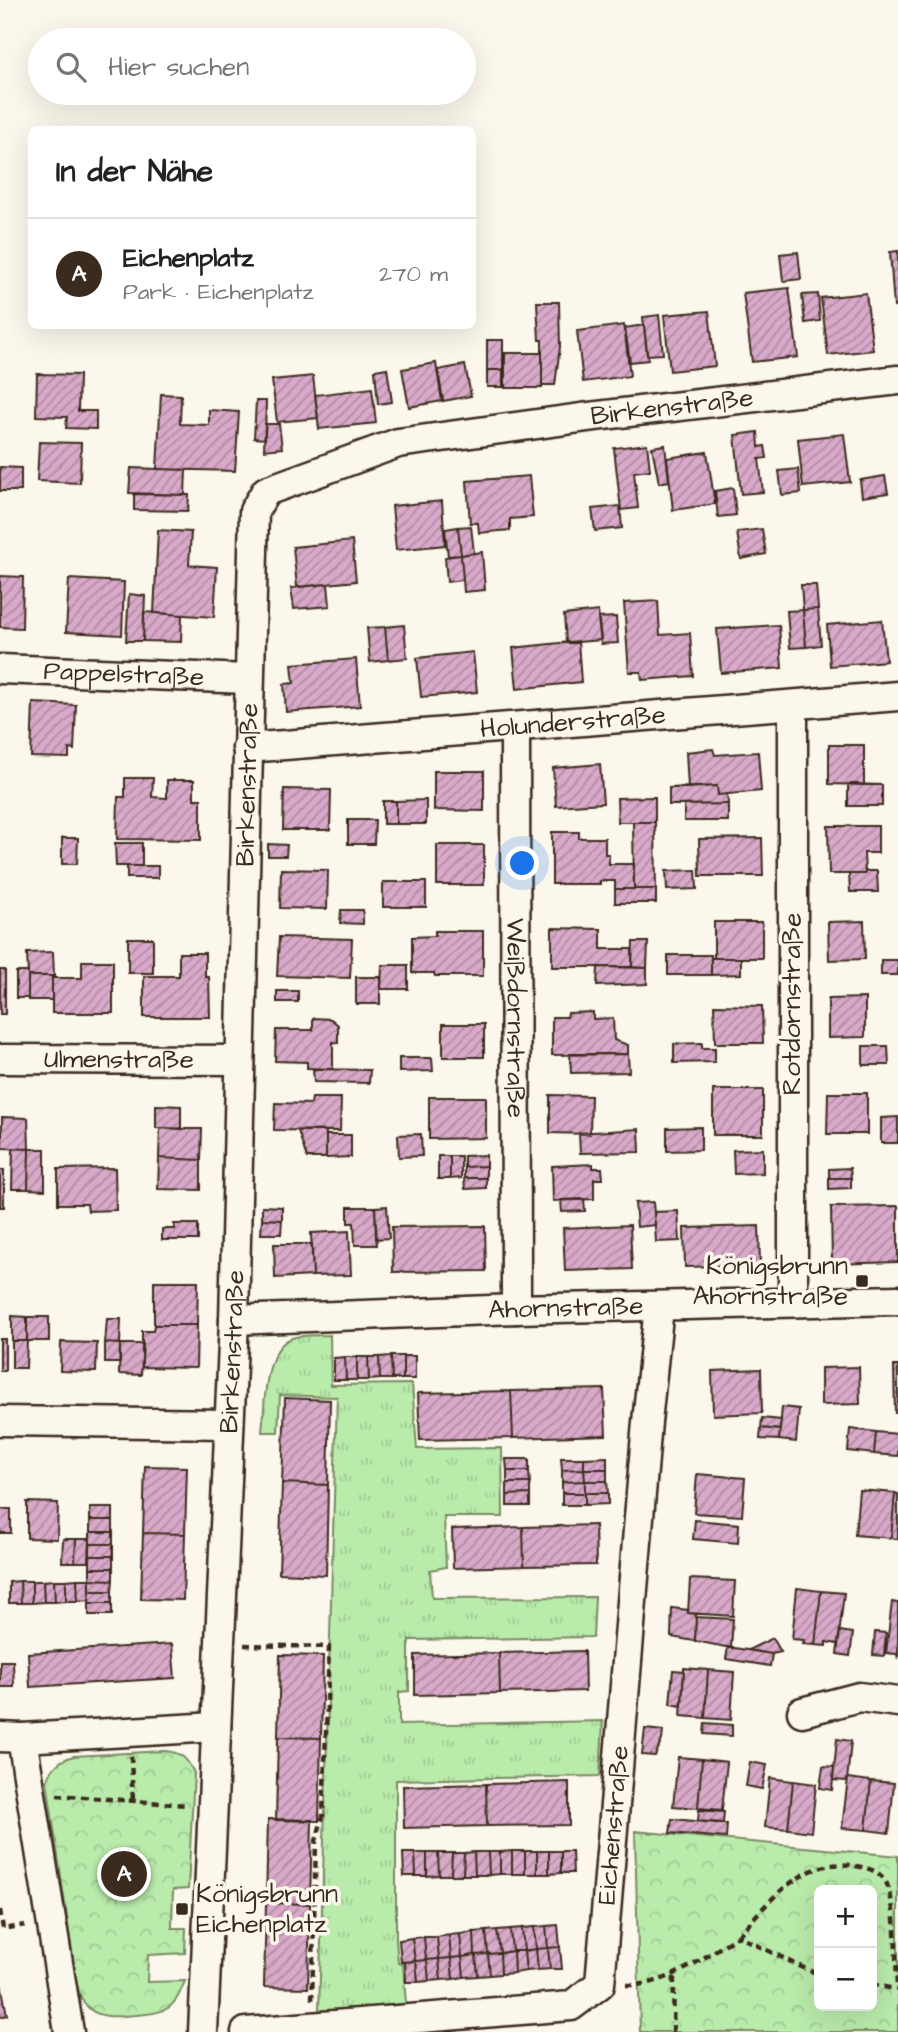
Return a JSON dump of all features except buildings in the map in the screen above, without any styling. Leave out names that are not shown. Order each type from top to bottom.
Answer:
[{"type":"street","name":"Birkenstraße","points":[[203,2032],[234,1320],[254,511],[267,491],[398,443],[575,418],[898,380]]},
{"type":"street","name":"Pappelstraße","points":[[0,669],[248,679]]},
{"type":"street","name":"Holunderstraße","points":[[247,748],[898,696]]},
{"type":"street","name":"Rotdornstraße","points":[[793,705],[793,1303]]},
{"type":"street","name":"Weißdornstraße","points":[[515,728],[516,1309]]},
{"type":"street","name":"Ulmenstraße","points":[[0,1059],[239,1060]]},
{"type":"street","name":"Ahornstraße","points":[[234,1320],[516,1309],[898,1300]]},
{"type":"street","name":"Eichenstraße","points":[[600,1984],[659,1307]]},
{"type":"street","points":[[0,1421],[228,1424]]},
{"type":"street","points":[[802,1712],[859,1697],[898,1702]]},
{"type":"street","points":[[69,2032],[29,1793],[11,1737],[216,1727]]},
{"type":"street","points":[[246,2032],[571,2006],[600,1984]]},
{"type":"path","points":[[220,1644],[329,1647],[323,1816],[316,1841],[311,2026]]},
{"type":"path","points":[[129,1731],[133,1803]]},
{"type":"path","points":[[29,1793],[133,1803],[213,1806]]},
{"type":"path","points":[[600,1984],[640,1986],[674,1975],[738,1936],[779,1892],[805,1874],[822,1866],[849,1864],[871,1869],[886,1880],[893,1909],[898,1990],[877,1985]]},
{"type":"path","points":[[0,1910],[4,1929],[50,1920]]},
{"type":"path","points":[[738,1936],[814,1972]]},
{"type":"path","points":[[673,2032],[674,1975]]},
{"type":"green space","points":[[330,1335],[331,1385],[412,1384],[417,1449],[502,1448],[503,1517],[444,1517],[446,1567],[430,1570],[432,1598],[595,1597],[593,1637],[409,1640],[409,1691],[399,1692],[399,1725],[603,1721],[600,1776],[396,1780],[396,1940],[398,1963],[403,1964],[406,2004],[319,2011],[337,1397],[280,1395],[278,1432],[262,1432],[267,1379],[276,1353],[292,1338]]},
{"type":"green space","points":[[164,1751],[183,1757],[194,1773],[188,1889],[173,1890],[172,1928],[186,1928],[185,1953],[148,1955],[147,1982],[185,1981],[176,1999],[164,2010],[148,2014],[106,2016],[91,2010],[85,2004],[77,1985],[47,1782],[57,1765],[74,1756]]},
{"type":"green space","points":[[635,1831],[898,1856],[898,2032],[640,2032]]},
{"type":"place","name":"Königsbrunn Ahornstraße","points":[[862,1281]]},
{"type":"place","name":"Eichenplatz","points":[[124,1874]]},
{"type":"place","name":"Königsbrunn Eichenplatz","points":[[182,1909]]}]
